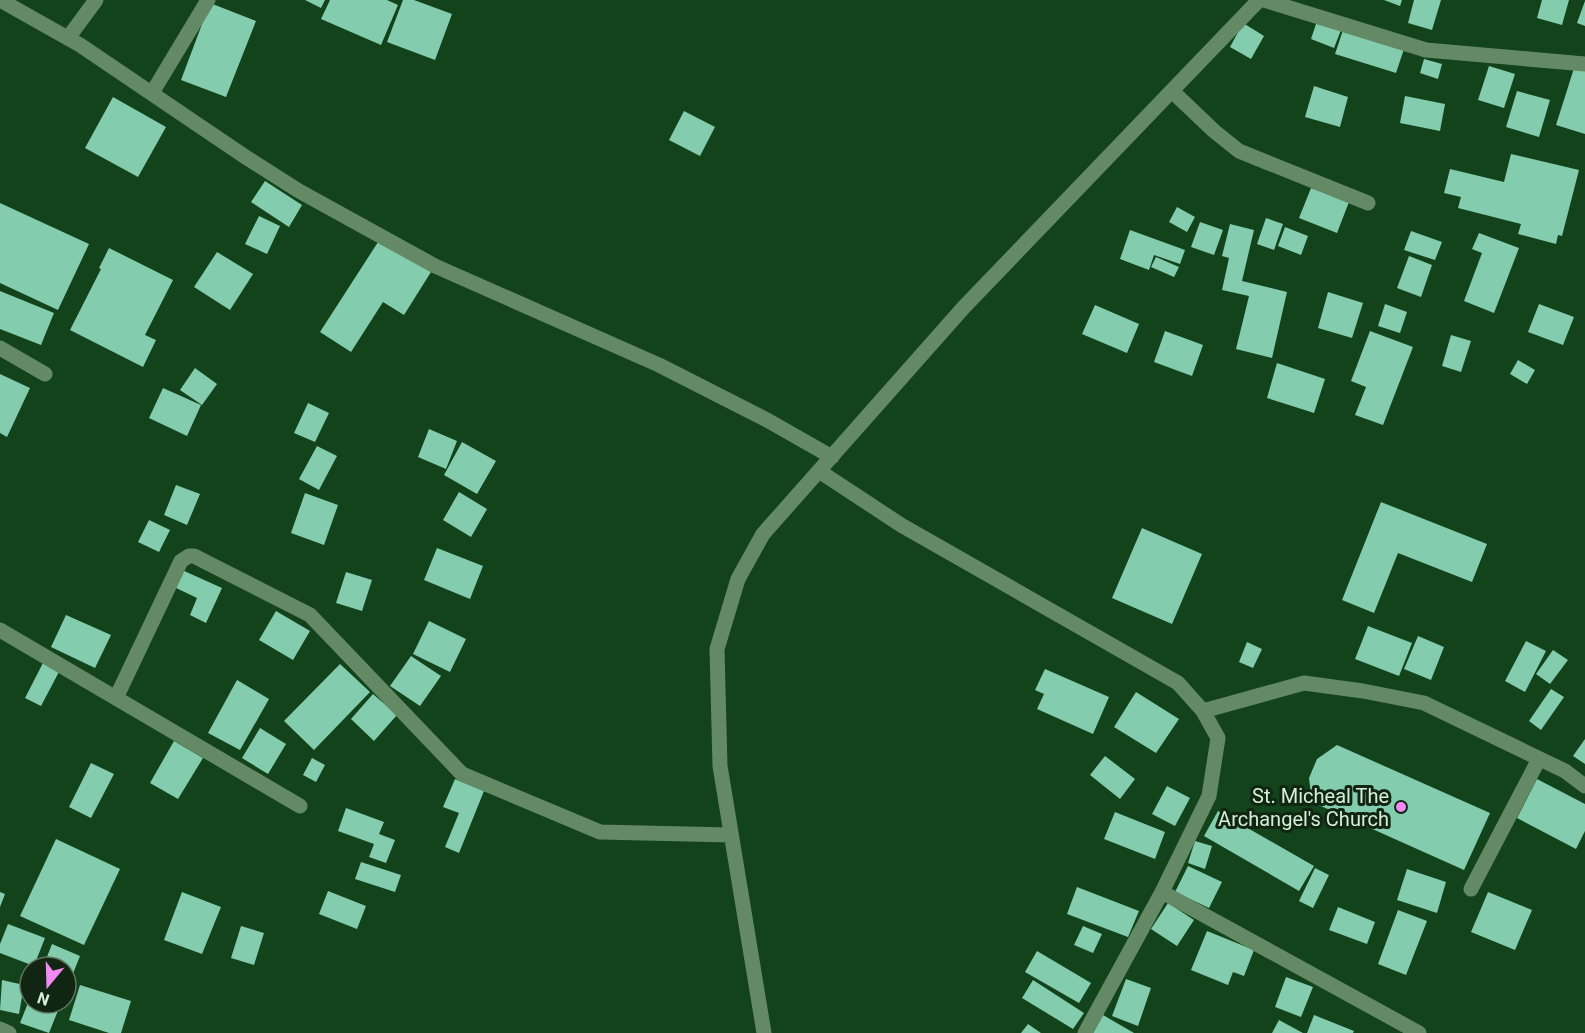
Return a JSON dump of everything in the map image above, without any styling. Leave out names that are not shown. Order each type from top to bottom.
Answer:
[{"type":"street","points":[[0,0],[68,38],[299,190],[435,266],[658,365],[767,420],[832,457]]},
{"type":"street","points":[[68,38],[96,0]]},
{"type":"street","points":[[152,93],[208,0]]},
{"type":"street","points":[[764,1033],[720,766],[717,649],[738,579],[764,534],[964,307],[1262,0],[1426,50],[1585,64]]},
{"type":"street","points":[[1172,91],[1239,151],[1368,203]]},
{"type":"street","points":[[0,348],[45,374]]},
{"type":"street","points":[[819,471],[901,525],[1178,683],[1203,711],[1218,738],[1209,796],[1162,892],[1085,1033]]},
{"type":"street","points":[[116,698],[181,561],[194,556],[310,615],[462,774],[600,832],[731,835]]},
{"type":"street","points":[[0,630],[300,806]]},
{"type":"street","points":[[1203,711],[1304,683],[1363,691],[1424,703],[1565,771],[1585,786]]},
{"type":"street","points":[[1471,889],[1539,759]]},
{"type":"street","points":[[1162,892],[1419,1033]]},
{"type":"street","points":[[0,1029],[9,1033]]},
{"type":"building","points":[[305,0],[325,0],[321,8]]},
{"type":"building","points":[[330,0],[387,0],[398,5],[381,45],[321,19]]},
{"type":"building","points":[[403,0],[414,0],[452,14],[435,60],[387,42]]},
{"type":"building","points":[[1384,0],[1402,0],[1400,6]]},
{"type":"building","points":[[1414,0],[1441,0],[1432,30],[1408,23]]},
{"type":"building","points":[[1542,0],[1569,0],[1562,25],[1537,18]]},
{"type":"building","points":[[1585,1],[1585,26],[1577,23]]},
{"type":"building","points":[[210,3],[256,21],[226,97],[181,80]]},
{"type":"building","points":[[1317,21],[1341,30],[1334,48],[1311,39]]},
{"type":"building","points":[[1243,23],[1264,36],[1251,59],[1230,47]]},
{"type":"building","points":[[1343,30],[1404,49],[1396,73],[1335,54]]},
{"type":"building","points":[[1424,59],[1442,64],[1438,79],[1420,73]]},
{"type":"building","points":[[1575,65],[1585,68],[1585,134],[1556,125]]},
{"type":"building","points":[[1489,66],[1515,74],[1504,108],[1478,100]]},
{"type":"building","points":[[1314,86],[1348,97],[1340,127],[1305,117]]},
{"type":"building","points":[[1517,91],[1550,100],[1539,137],[1506,127]]},
{"type":"building","points":[[1405,96],[1445,104],[1440,131],[1400,123]]},
{"type":"building","points":[[113,97],[166,127],[138,177],[85,148]]},
{"type":"building","points":[[684,111],[715,127],[700,156],[669,140]]},
{"type":"building","points":[[1511,154],[1579,170],[1562,236],[1558,235],[1556,244],[1518,234],[1521,224],[1458,208],[1461,197],[1444,193],[1450,169],[1504,182]]},
{"type":"building","points":[[265,181],[302,205],[289,227],[251,202]]},
{"type":"building","points":[[1311,188],[1349,202],[1337,233],[1299,218]]},
{"type":"building","points":[[0,203],[89,244],[58,310],[0,283]]},
{"type":"building","points":[[1177,207],[1195,217],[1187,232],[1169,222]]},
{"type":"building","points":[[259,216],[280,226],[267,254],[245,244]]},
{"type":"building","points":[[1266,218],[1283,224],[1274,250],[1257,244]]},
{"type":"building","points":[[1200,222],[1223,230],[1214,255],[1191,247]]},
{"type":"building","points":[[1230,224],[1254,230],[1242,281],[1287,292],[1272,358],[1236,349],[1249,296],[1222,290],[1229,258],[1222,256]]},
{"type":"building","points":[[1285,227],[1308,236],[1301,255],[1278,246]]},
{"type":"building","points":[[1130,230],[1185,250],[1180,264],[1154,255],[1149,270],[1120,259]]},
{"type":"building","points":[[1411,231],[1442,242],[1435,260],[1404,250]]},
{"type":"building","points":[[1479,233],[1519,248],[1494,313],[1464,301],[1482,253],[1472,249]]},
{"type":"building","points":[[380,239],[431,272],[404,315],[383,302],[351,352],[320,332]]},
{"type":"building","points":[[109,248],[173,280],[145,335],[156,340],[143,367],[70,330]]},
{"type":"building","points":[[217,252],[253,274],[230,310],[194,287]]},
{"type":"building","points":[[1409,256],[1432,265],[1421,297],[1397,288]]},
{"type":"building","points":[[1156,257],[1179,267],[1174,277],[1151,267]]},
{"type":"building","points":[[0,291],[54,313],[41,345],[0,329]]},
{"type":"building","points":[[1328,292],[1363,303],[1352,338],[1318,328]]},
{"type":"building","points":[[1385,304],[1407,312],[1400,333],[1378,326]]},
{"type":"building","points":[[1539,304],[1574,317],[1563,345],[1528,332]]},
{"type":"building","points":[[1095,305],[1139,324],[1127,353],[1082,334]]},
{"type":"building","points":[[1165,331],[1203,345],[1192,376],[1154,362]]},
{"type":"building","points":[[1370,331],[1413,347],[1383,425],[1355,415],[1366,387],[1351,381]]},
{"type":"building","points":[[1451,335],[1471,341],[1461,372],[1442,366]]},
{"type":"building","points":[[1518,360],[1535,370],[1527,384],[1510,374]]},
{"type":"building","points":[[1277,363],[1325,379],[1314,413],[1267,398]]},
{"type":"building","points":[[195,368],[217,384],[202,405],[180,390]]},
{"type":"building","points":[[0,374],[30,388],[7,437],[0,433]]},
{"type":"building","points":[[163,388],[201,405],[187,436],[149,418]]},
{"type":"building","points":[[308,403],[329,413],[315,442],[294,433]]},
{"type":"building","points":[[429,429],[457,441],[446,469],[418,457]]},
{"type":"building","points":[[462,442],[496,461],[477,494],[444,475]]},
{"type":"building","points":[[317,446],[337,456],[319,490],[299,479]]},
{"type":"building","points":[[176,485],[200,494],[187,525],[164,515]]},
{"type":"building","points":[[459,492],[487,509],[471,537],[443,520]]},
{"type":"building","points":[[305,493],[338,505],[324,545],[291,533]]},
{"type":"building","points":[[1381,502],[1487,544],[1472,582],[1398,553],[1374,613],[1342,600]]},
{"type":"building","points":[[149,520],[170,530],[159,552],[138,542]]},
{"type":"building","points":[[1142,528],[1202,554],[1172,624],[1112,598]]},
{"type":"building","points":[[437,548],[483,566],[470,599],[424,580]]},
{"type":"building","points":[[182,570],[222,588],[206,623],[190,615],[197,598],[174,587]]},
{"type":"building","points":[[346,572],[372,580],[362,611],[336,603]]},
{"type":"building","points":[[276,611],[310,631],[293,660],[259,640]]},
{"type":"building","points":[[66,615],[111,635],[95,668],[51,647]]},
{"type":"building","points":[[429,621],[466,639],[450,672],[413,654]]},
{"type":"building","points":[[1368,626],[1412,643],[1399,676],[1355,659]]},
{"type":"building","points":[[1418,636],[1444,647],[1431,680],[1404,669]]},
{"type":"building","points":[[1526,641],[1546,651],[1525,692],[1505,681]]},
{"type":"building","points":[[1247,642],[1262,649],[1253,668],[1239,662]]},
{"type":"building","points":[[1553,650],[1568,660],[1550,684],[1536,674]]},
{"type":"building","points":[[411,656],[441,676],[420,706],[390,686]]},
{"type":"building","points":[[45,659],[61,668],[41,706],[25,698]]},
{"type":"building","points":[[340,664],[370,692],[314,750],[284,721]]},
{"type":"building","points":[[1045,669],[1109,697],[1093,734],[1037,709],[1044,694],[1035,690]]},
{"type":"building","points":[[237,680],[269,699],[240,750],[208,733]]},
{"type":"building","points":[[1551,689],[1564,697],[1541,730],[1529,721]]},
{"type":"building","points":[[1136,692],[1179,719],[1156,753],[1114,727]]},
{"type":"building","points":[[373,694],[397,715],[374,741],[351,719]]},
{"type":"building","points":[[260,728],[286,744],[268,774],[242,758]]},
{"type":"building","points":[[1585,739],[1585,764],[1573,756]]},
{"type":"building","points":[[174,741],[203,758],[178,799],[150,783]]},
{"type":"building","name":"St. Micheal The Archangel's Church","points":[[1337,745],[1490,813],[1464,870],[1312,802],[1309,778],[1317,759]]},
{"type":"building","points":[[1105,756],[1135,779],[1120,799],[1090,775]]},
{"type":"building","points":[[312,758],[325,765],[316,782],[303,775]]},
{"type":"building","points":[[91,763],[114,774],[91,818],[69,807]]},
{"type":"building","points":[[455,779],[484,791],[459,853],[445,847],[459,813],[443,807]]},
{"type":"building","points":[[1537,779],[1585,804],[1585,831],[1576,849],[1517,818]]},
{"type":"building","points":[[1167,786],[1190,798],[1175,826],[1152,814]]},
{"type":"building","points":[[346,808],[384,822],[379,834],[395,840],[386,863],[369,857],[374,844],[338,831]]},
{"type":"building","points":[[1218,811],[1314,866],[1299,891],[1204,836]]},
{"type":"building","points":[[1115,812],[1165,832],[1155,859],[1104,839]]},
{"type":"building","points":[[56,839],[120,869],[84,945],[20,916]]},
{"type":"building","points":[[1195,841],[1212,846],[1205,869],[1188,863]]},
{"type":"building","points":[[361,862],[401,875],[395,892],[355,879]]},
{"type":"building","points":[[1188,866],[1222,882],[1209,908],[1175,892]]},
{"type":"building","points":[[1315,868],[1329,875],[1313,908],[1299,901]]},
{"type":"building","points":[[1407,869],[1446,882],[1437,913],[1397,900]]},
{"type":"building","points":[[1077,887],[1139,911],[1128,937],[1067,914]]},
{"type":"building","points":[[328,891],[366,906],[357,929],[319,914]]},
{"type":"building","points":[[0,892],[5,894],[0,907]]},
{"type":"building","points":[[182,892],[221,907],[202,954],[164,940]]},
{"type":"building","points":[[1488,892],[1532,910],[1515,950],[1471,932]]},
{"type":"building","points":[[1168,903],[1194,920],[1177,946],[1151,929]]},
{"type":"building","points":[[1338,907],[1375,922],[1367,944],[1329,930]]},
{"type":"building","points":[[1398,910],[1427,921],[1406,975],[1378,964]]},
{"type":"building","points":[[8,924],[45,938],[38,955],[18,955],[18,960],[0,953],[0,944]]},
{"type":"building","points":[[241,926],[264,933],[254,965],[231,958]]},
{"type":"building","points":[[1083,926],[1102,934],[1093,953],[1074,945]]},
{"type":"building","points":[[1207,931],[1254,950],[1244,976],[1233,972],[1228,985],[1191,970]]},
{"type":"building","points":[[52,944],[78,955],[48,955]]},
{"type":"building","points":[[1037,951],[1091,983],[1079,1003],[1025,972]]},
{"type":"building","points":[[1286,977],[1313,987],[1301,1017],[1275,1007]]},
{"type":"building","points":[[1126,979],[1151,988],[1138,1026],[1112,1016]]},
{"type":"building","points":[[2,980],[18,984],[18,1014],[0,1010]]},
{"type":"building","points":[[1033,980],[1084,1013],[1073,1029],[1022,998]]},
{"type":"building","points":[[80,985],[131,1001],[121,1033],[109,1033],[69,1020],[71,1015],[78,1015]]},
{"type":"building","points":[[23,1015],[56,1015],[49,1033],[20,1023]]},
{"type":"building","points":[[1103,1015],[1134,1033],[1093,1033]]},
{"type":"building","points":[[1314,1015],[1354,1031],[1353,1033],[1307,1033]]},
{"type":"building","points":[[1279,1020],[1303,1033],[1272,1033]]},
{"type":"building","points":[[1028,1024],[1041,1033],[1021,1033]]},
{"type":"place","name":"St. Micheal The Archangel's Church","points":[[1401,807]]}]
